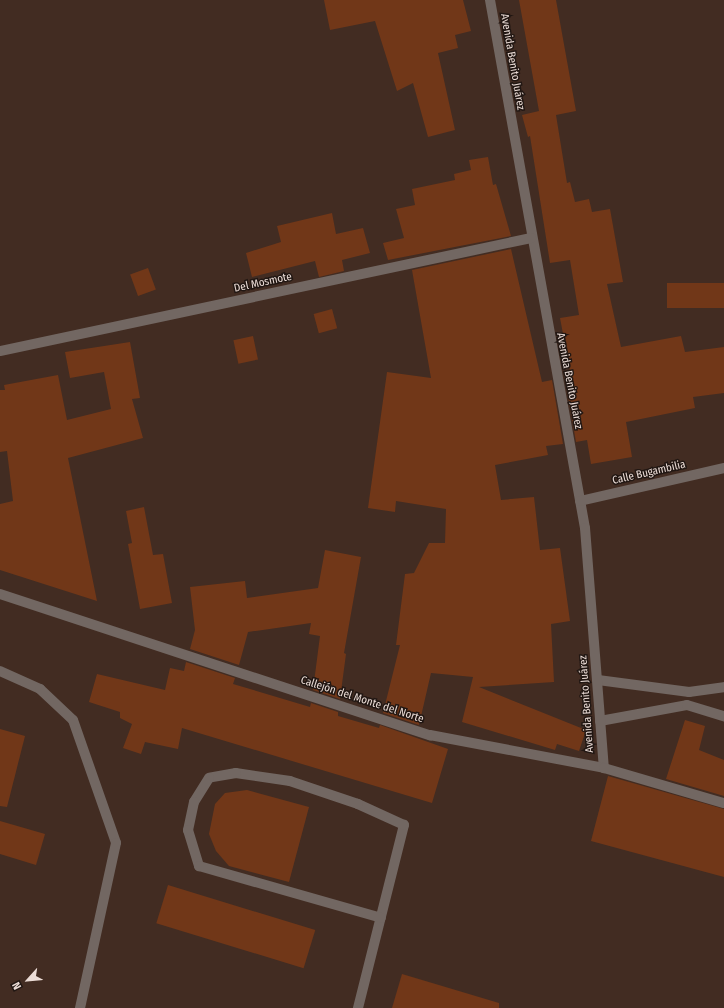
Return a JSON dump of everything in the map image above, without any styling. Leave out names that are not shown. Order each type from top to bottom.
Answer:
[{"type":"street","name":"Avenida Benito Juárez","points":[[490,0],[531,238],[585,528],[604,768]]},
{"type":"street","name":"Del Mosmote","points":[[0,351],[531,238]]},
{"type":"street","name":"Calle Bugambilia","points":[[580,501],[724,468]]},
{"type":"street","name":"Callejón del Monte del Norte","points":[[0,594],[430,735],[604,768],[724,803]]},
{"type":"street","points":[[0,671],[40,689],[73,720],[116,843],[80,1008]]},
{"type":"street","points":[[598,680],[689,692],[724,687]]},
{"type":"street","points":[[687,705],[689,692]]},
{"type":"street","points":[[600,721],[687,705],[724,716]]},
{"type":"street","points":[[358,1008],[381,918],[404,825],[358,804],[290,781],[236,773],[209,778],[194,802],[188,830],[199,866],[381,918]]},
{"type":"building","points":[[324,0],[463,0],[471,31],[455,35],[458,48],[438,53],[455,130],[428,137],[413,83],[397,91],[375,21],[330,30]]},
{"type":"building","points":[[519,0],[556,0],[576,111],[556,115],[567,183],[570,182],[575,202],[589,199],[592,212],[610,209],[623,282],[607,284],[621,347],[681,336],[685,352],[724,347],[724,393],[693,397],[695,408],[626,422],[632,457],[591,464],[587,440],[576,442],[565,378],[571,376],[560,318],[579,315],[570,260],[550,263],[530,136],[528,137],[522,115],[539,111]]},
{"type":"building","points":[[488,157],[493,185],[496,184],[511,236],[388,260],[383,243],[404,238],[396,209],[415,205],[412,189],[455,180],[454,174],[471,170],[469,160]]},
{"type":"building","points":[[332,213],[336,234],[363,228],[370,253],[342,260],[344,271],[319,277],[315,261],[252,277],[246,253],[281,242],[277,226]]},
{"type":"building","points":[[511,249],[542,382],[552,380],[563,444],[546,446],[548,455],[495,465],[501,500],[534,497],[540,550],[560,548],[570,621],[551,624],[554,682],[479,687],[586,730],[579,751],[557,744],[555,750],[462,722],[473,677],[431,673],[419,725],[383,713],[400,645],[396,645],[405,574],[414,573],[429,543],[445,543],[446,509],[396,501],[395,512],[368,508],[387,372],[431,378],[412,270]]},
{"type":"building","points":[[148,268],[156,290],[138,296],[130,274]]},
{"type":"building","points":[[667,283],[724,283],[724,308],[667,308]]},
{"type":"building","points":[[332,309],[337,328],[319,333],[314,314]]},
{"type":"building","points":[[253,336],[258,359],[238,364],[233,340]]},
{"type":"building","points":[[130,342],[140,398],[132,399],[143,438],[68,458],[97,601],[0,570],[0,504],[13,501],[7,451],[0,452],[0,390],[5,390],[4,385],[58,375],[67,420],[111,409],[104,372],[70,378],[65,352]]},
{"type":"building","points":[[144,507],[153,555],[163,554],[172,603],[140,609],[128,544],[132,543],[126,511]]},
{"type":"building","points":[[325,550],[361,557],[344,653],[346,654],[340,699],[313,690],[320,636],[309,634],[311,623],[248,632],[239,665],[190,649],[195,630],[190,587],[245,581],[247,598],[318,588]]},
{"type":"building","points":[[186,662],[235,678],[233,684],[310,707],[311,703],[338,712],[338,716],[379,728],[380,725],[448,749],[432,803],[182,728],[178,749],[145,742],[141,754],[123,748],[132,724],[120,718],[120,712],[89,702],[97,674],[165,690],[170,668],[184,671]]},
{"type":"building","points":[[685,720],[705,726],[699,750],[724,760],[724,796],[666,779]]},
{"type":"building","points":[[0,729],[25,736],[7,807],[0,806]]},
{"type":"building","points":[[608,776],[724,809],[724,877],[591,841]]},
{"type":"building","points":[[247,790],[309,807],[289,882],[229,866],[216,851],[209,834],[215,804],[225,793]]},
{"type":"building","points":[[0,821],[45,834],[36,865],[0,854]]},
{"type":"building","points":[[168,885],[315,930],[304,968],[156,923]]},
{"type":"building","points":[[402,974],[499,1003],[499,1008],[392,1008]]}]
